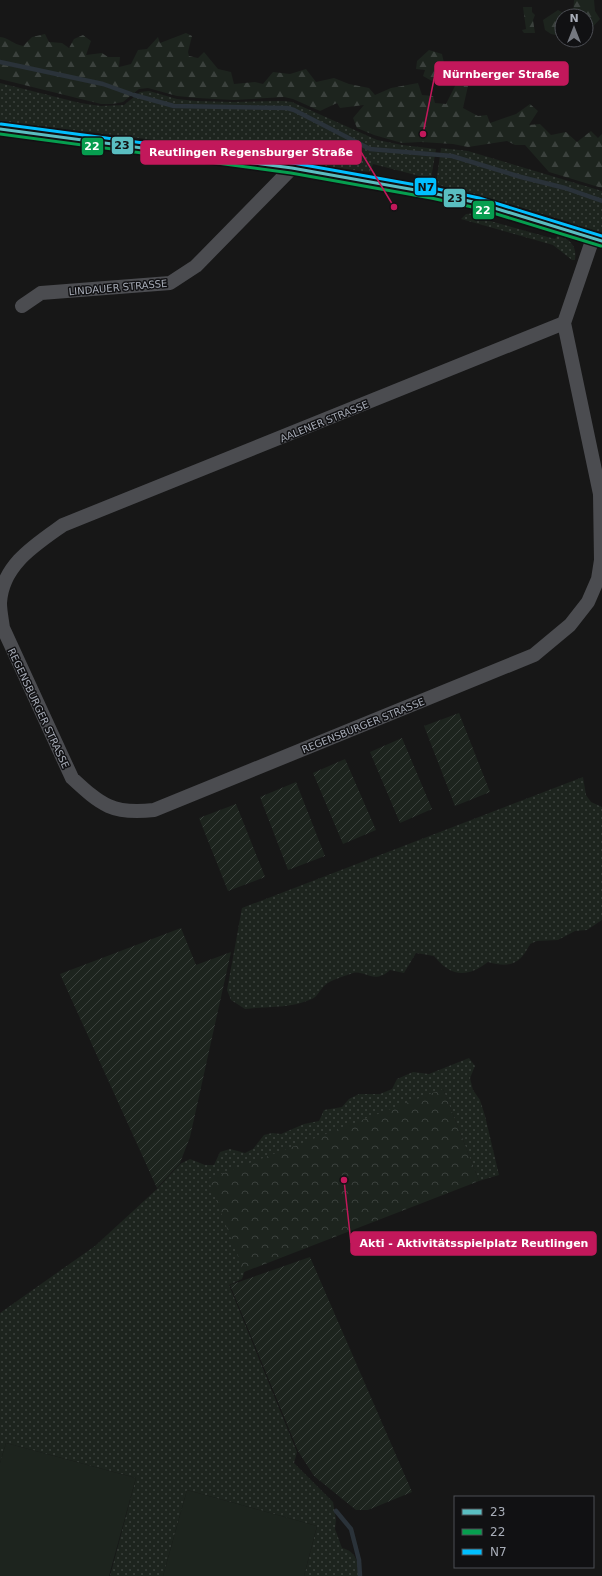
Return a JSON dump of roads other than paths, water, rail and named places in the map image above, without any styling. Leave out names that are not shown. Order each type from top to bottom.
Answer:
[{"type":"street","points":[[0,129],[292,168],[418,190],[478,203],[597,240],[564,323]]},
{"type":"street","name":"LINDAUER STRASSE","points":[[22,306],[41,293],[170,283],[196,266],[292,168]]},
{"type":"street","name":"AALENER STRASSE","points":[[11,568],[36,544],[63,526],[564,323]]},
{"type":"street","name":"REGENSBURGER STRASSE","points":[[11,568],[2,592],[0,604],[3,628],[72,778],[90,795],[108,806],[133,812],[154,810],[534,655],[570,626],[588,602],[598,579],[601,560],[600,494],[564,323]]},
{"type":"waterway","points":[[0,62],[103,84],[131,94]]},
{"type":"waterway","points":[[134,95],[174,106],[287,108],[294,110],[370,149],[452,156],[521,177],[565,188],[602,201]]},
{"type":"waterway","points":[[336,1511],[351,1529],[359,1560],[360,1576]]},
{"type":"place","name":"Nürnberger Straße","points":[[423,134]]},
{"type":"place","name":"Reutlingen Regensburger Straße","points":[[394,207]]},
{"type":"place","name":"Akti - Aktivitätsspielplatz Reutlingen","points":[[344,1180]]}]
